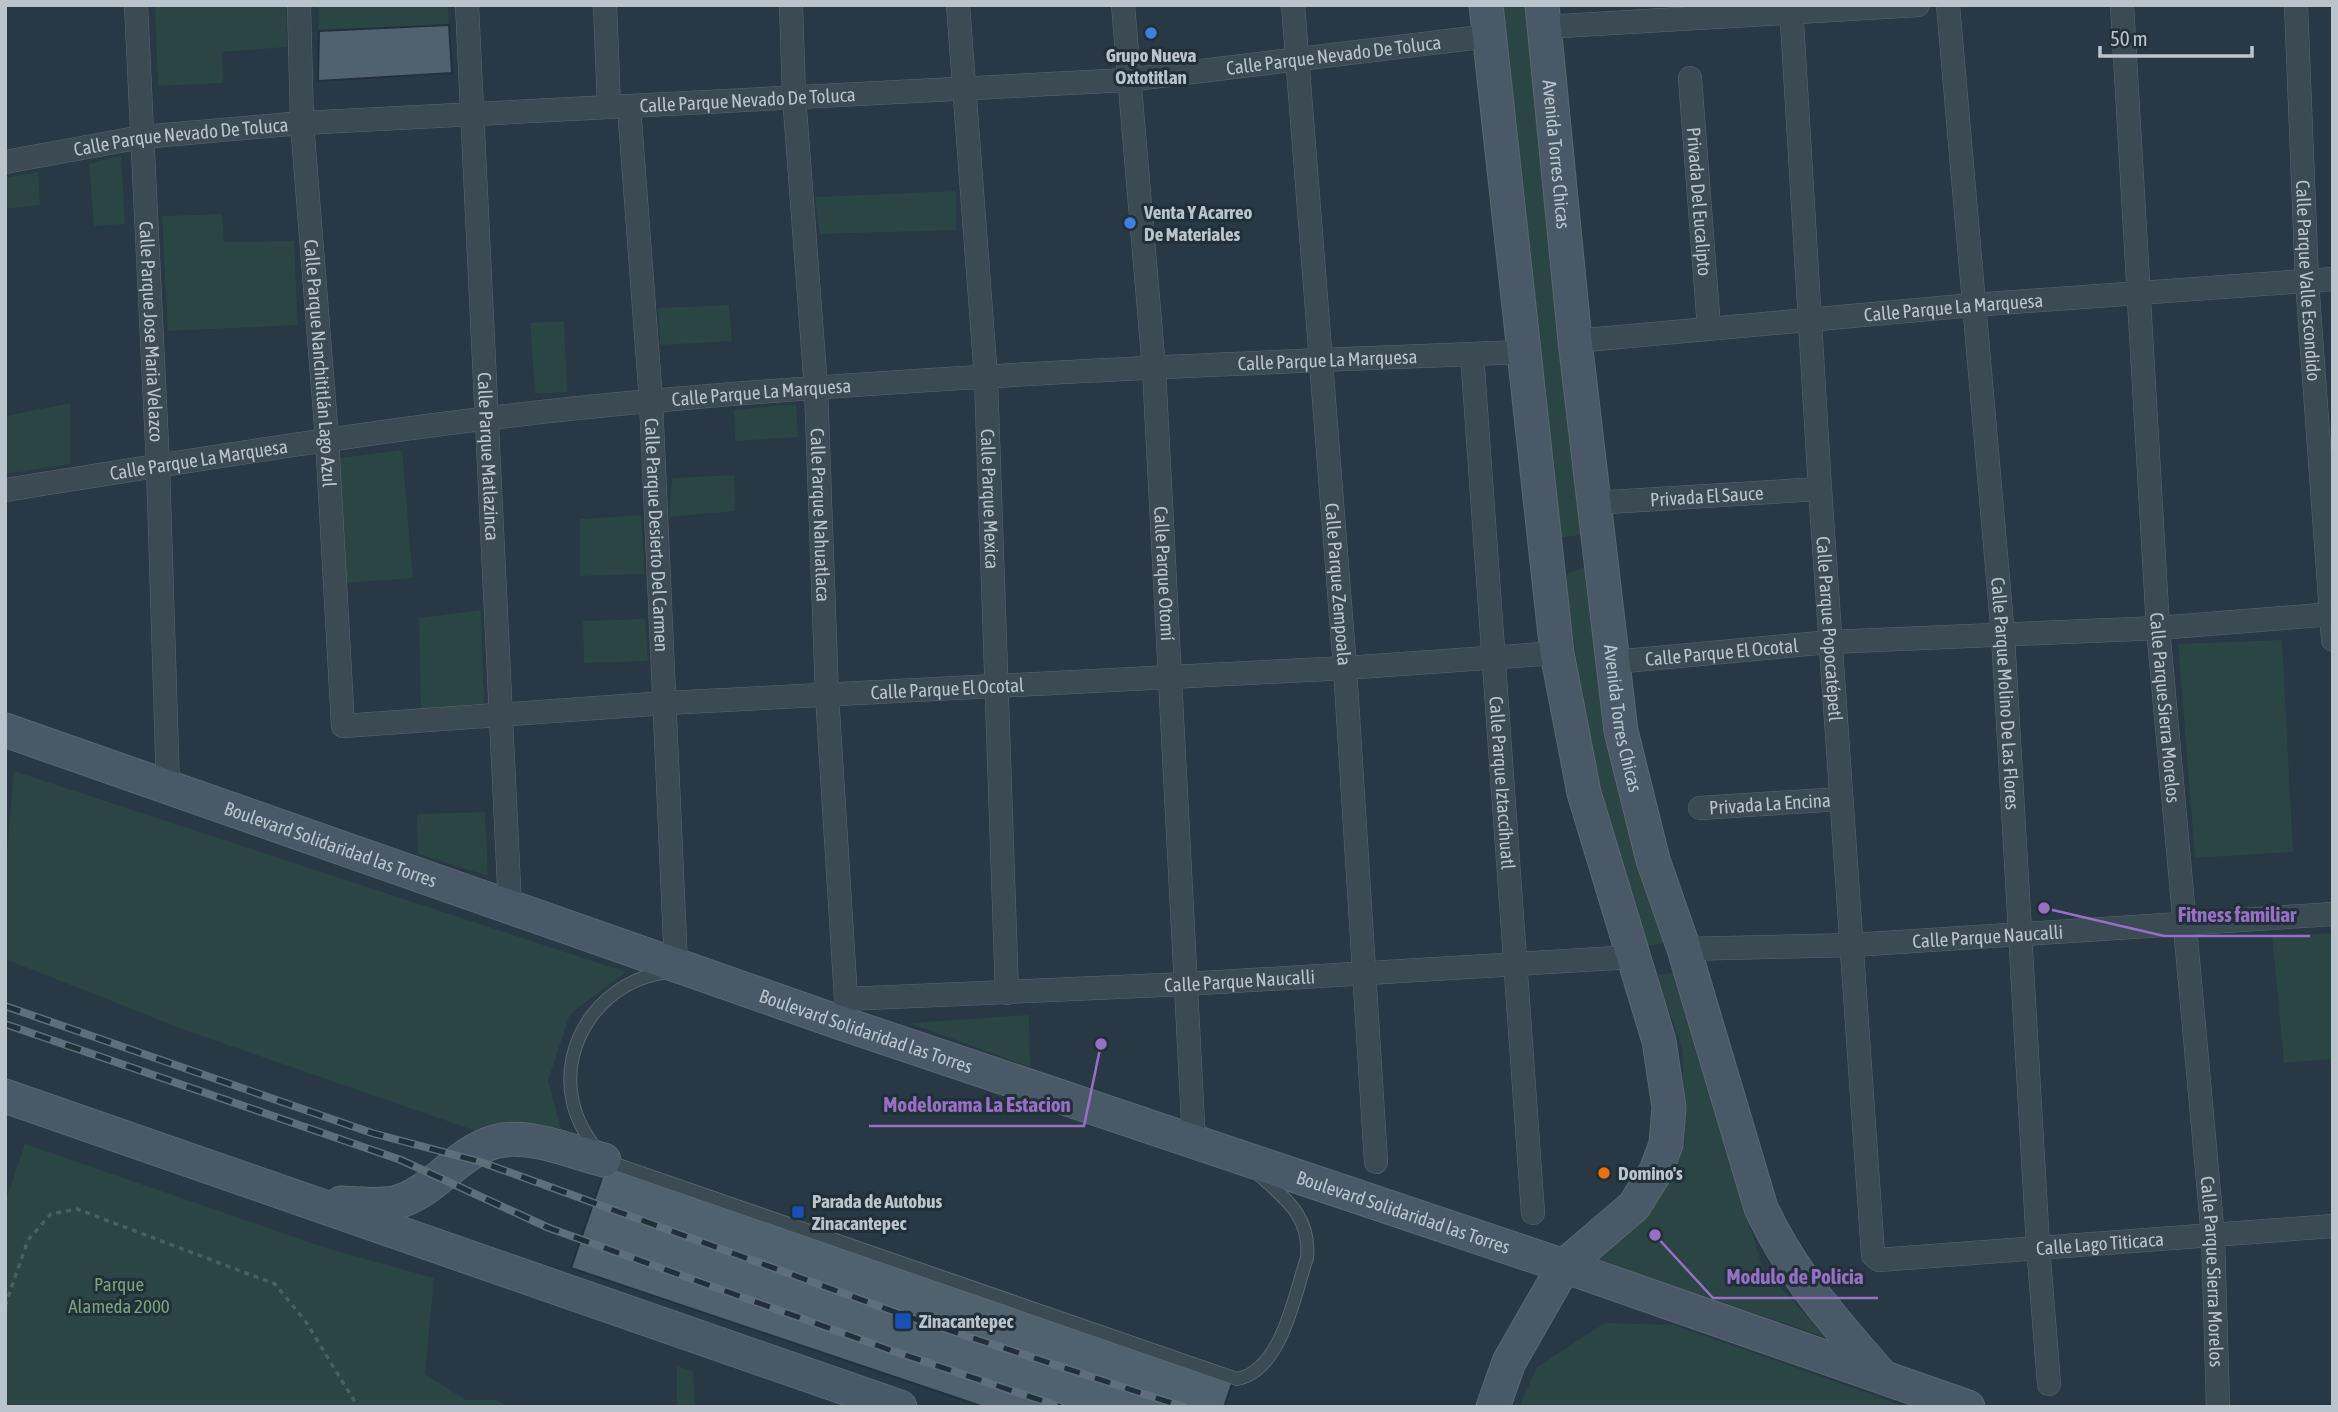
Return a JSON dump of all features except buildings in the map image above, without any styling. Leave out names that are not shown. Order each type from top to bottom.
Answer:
[{"type":"main road","name":"Avenida Torres Chicas","points":[[1543,16],[1593,503],[1629,772],[1653,860],[1684,949],[1744,1158],[1772,1232],[1822,1308],[1882,1376]]},
{"type":"main road","points":[[1487,21],[1557,653],[1584,793],[1665,1071],[1670,1107],[1666,1144],[1656,1171],[1634,1206],[1564,1266],[1509,1362],[1493,1407]]},
{"type":"main road","points":[[1547,557],[1564,547],[1590,546],[1599,549]]},
{"type":"main road","name":"Boulevard Solidaridad las Torres","points":[[5,730],[687,968],[845,1012],[1194,1142],[1564,1266],[1968,1407]]},
{"type":"main road","points":[[1632,957],[1661,958],[1684,949]]},
{"type":"main road","points":[[5,1096],[887,1404]]},
{"type":"main road","points":[[307,1201],[375,1205],[396,1202],[416,1194],[471,1152],[507,1140],[521,1140],[604,1160]]},
{"type":"street","name":"Calle Parque Jose Maria Velazco","points":[[136,5],[158,466],[168,786]]},
{"type":"street","name":"Calle Parque Nanchititlán Lago Azul","points":[[299,5],[302,123],[327,439],[341,722]]},
{"type":"street","name":"Calle Parque Matlazinca","points":[[467,5],[510,907]]},
{"type":"street","name":"Calle Parque Desierto Del Carmen","points":[[606,5],[651,401],[666,703],[687,968]]},
{"type":"street","name":"Calle Parque Nahuatlaca","points":[[791,5],[794,96],[816,388],[827,695],[845,1012]]},
{"type":"street","name":"Calle Parque Mexica","points":[[958,5],[986,378],[1007,993]]},
{"type":"street","name":"Calle Parque Otomí","points":[[1123,5],[1127,80],[1154,369],[1194,1142]]},
{"type":"street","name":"Calle Parque Zempoala","points":[[1293,5],[1345,668],[1376,1162]]},
{"type":"street","points":[[1543,16],[1918,5]]},
{"type":"street","name":"Calle Parque Molino De Las Flores","points":[[1948,5],[2003,636],[2018,936],[2049,1384]]},
{"type":"street","name":"Calle Parque Sierra Morelos","points":[[2122,5],[2158,628],[2213,1237],[2218,1407]]},
{"type":"street","name":"Calle Parque Valle Escondido","points":[[2296,5],[2307,281],[2333,640]]},
{"type":"street","name":"Calle Parque Popocatépetl","points":[[1792,10],[1820,489],[1872,1250]]},
{"type":"street","name":"Calle Parque Nevado De Toluca","points":[[5,162],[142,137],[302,123],[1127,80],[1296,60],[1487,21]]},
{"type":"street","name":"Privada Del Eucalipto","points":[[1690,78],[1709,328]]},
{"type":"street","name":"Calle Parque La Marquesa","points":[[1575,341],[1973,304],[2333,279]]},
{"type":"street","name":"Calle Parque La Marquesa","points":[[5,490],[327,439],[485,418],[651,401],[986,378],[1524,352]]},
{"type":"street","name":"Calle Parque Iztaccíhuatl","points":[[1472,354],[1533,1213]]},
{"type":"street","name":"Privada El Sauce","points":[[1593,503],[1820,489]]},
{"type":"street","name":"Calle Parque El Ocotal","points":[[1614,662],[1830,642],[2158,628],[2332,614]]},
{"type":"street","name":"Calle Parque El Ocotal","points":[[341,722],[345,727],[666,703],[1345,668],[1557,653]]},
{"type":"street","name":"Privada La Encina","points":[[1700,808],[1841,799]]},
{"type":"street","name":"Calle Parque Naucalli","points":[[1684,949],[1853,946],[2333,914]]},
{"type":"street","name":"Calle Parque Naucalli","points":[[845,1012],[1007,993],[1632,957]]},
{"type":"street","name":"Calle Lago Titicaca","points":[[1872,1250],[1879,1260],[2333,1226]]},
{"type":"lane","points":[[687,968],[660,973],[626,985],[598,1007],[579,1037],[570,1069],[572,1103],[585,1134],[604,1160],[1237,1379],[1255,1373],[1272,1355],[1307,1258],[1309,1245],[1297,1210],[1238,1157]]},
{"type":"path","points":[[5,1306],[28,1240],[51,1214],[77,1209],[275,1284],[306,1322],[358,1407]]},
{"type":"green space","points":[[155,5],[286,5],[287,47],[222,52],[223,83],[158,86]]},
{"type":"green space","points":[[318,5],[448,5],[449,25],[319,31]]},
{"type":"green space","points":[[1502,5],[1528,5],[1585,534],[1560,538]]},
{"type":"green space","points":[[121,155],[125,224],[94,226],[89,164]]},
{"type":"green space","points":[[38,172],[40,205],[5,209],[5,178]]},
{"type":"green space","points":[[956,191],[956,230],[820,234],[815,197]]},
{"type":"green space","points":[[222,214],[224,242],[294,241],[298,325],[168,331],[162,216]]},
{"type":"green space","points":[[729,305],[732,341],[660,345],[658,308]]},
{"type":"green space","points":[[564,321],[567,392],[535,394],[530,323]]},
{"type":"green space","points":[[70,403],[70,464],[7,474],[5,416]]},
{"type":"green space","points":[[796,404],[798,437],[735,441],[734,410]]},
{"type":"green space","points":[[402,450],[413,578],[346,583],[340,458]]},
{"type":"green space","points":[[734,475],[735,511],[669,517],[672,478]]},
{"type":"green space","points":[[641,515],[645,574],[580,576],[580,519]]},
{"type":"green space","points":[[1587,566],[1669,942],[1648,946],[1596,791],[1564,575]]},
{"type":"green space","points":[[481,610],[484,708],[421,715],[419,618]]},
{"type":"green space","points":[[645,619],[648,661],[584,663],[583,621]]},
{"type":"green space","points":[[2282,640],[2293,852],[2195,858],[2178,644]]},
{"type":"green space","points":[[14,771],[626,972],[570,1014],[548,1081],[571,1164],[182,1029],[5,959],[5,875]]},
{"type":"green space","points":[[485,812],[488,876],[418,854],[417,814]]},
{"type":"green space","points":[[2333,933],[2333,1059],[2284,1063],[2272,936]]},
{"type":"green space","points":[[1675,973],[1762,1266],[1825,1337],[1596,1259],[1657,1203],[1685,1141],[1682,1046],[1655,975]]},
{"type":"green space","points":[[1029,1015],[1030,1067],[909,1023]]},
{"type":"green space","name":"Parque Alameda 2000","points":[[25,1144],[326,1248],[434,1278],[425,1374],[466,1400],[497,1400],[507,1407],[5,1407],[5,1202]]},
{"type":"green space","points":[[1605,1323],[1674,1325],[1907,1407],[1519,1407],[1537,1367]]},
{"type":"green space","points":[[677,1366],[693,1371],[695,1407],[677,1407]]},
{"type":"railway","points":[[5,1006],[372,1133],[481,1162],[909,1317],[1184,1407]]},
{"type":"railway","points":[[5,1024],[401,1160],[549,1228],[893,1351],[1061,1407]]},
{"type":"place","name":"Grupo Nueva Oxtotitlan","points":[[1151,33]]},
{"type":"place","name":"Venta Y Acarreo De Materiales","points":[[1130,223]]},
{"type":"place","name":"Fitness familiar","points":[[2044,908]]},
{"type":"place","name":"Modelorama La Estacion","points":[[1101,1044]]},
{"type":"place","name":"Domino's","points":[[1604,1173]]},
{"type":"place","name":"Parada de Autobus Zinacantepec","points":[[798,1212]]},
{"type":"place","name":"Modulo de Policia","points":[[1655,1235]]},
{"type":"place","name":"Zinacantepec","points":[[903,1321]]}]
